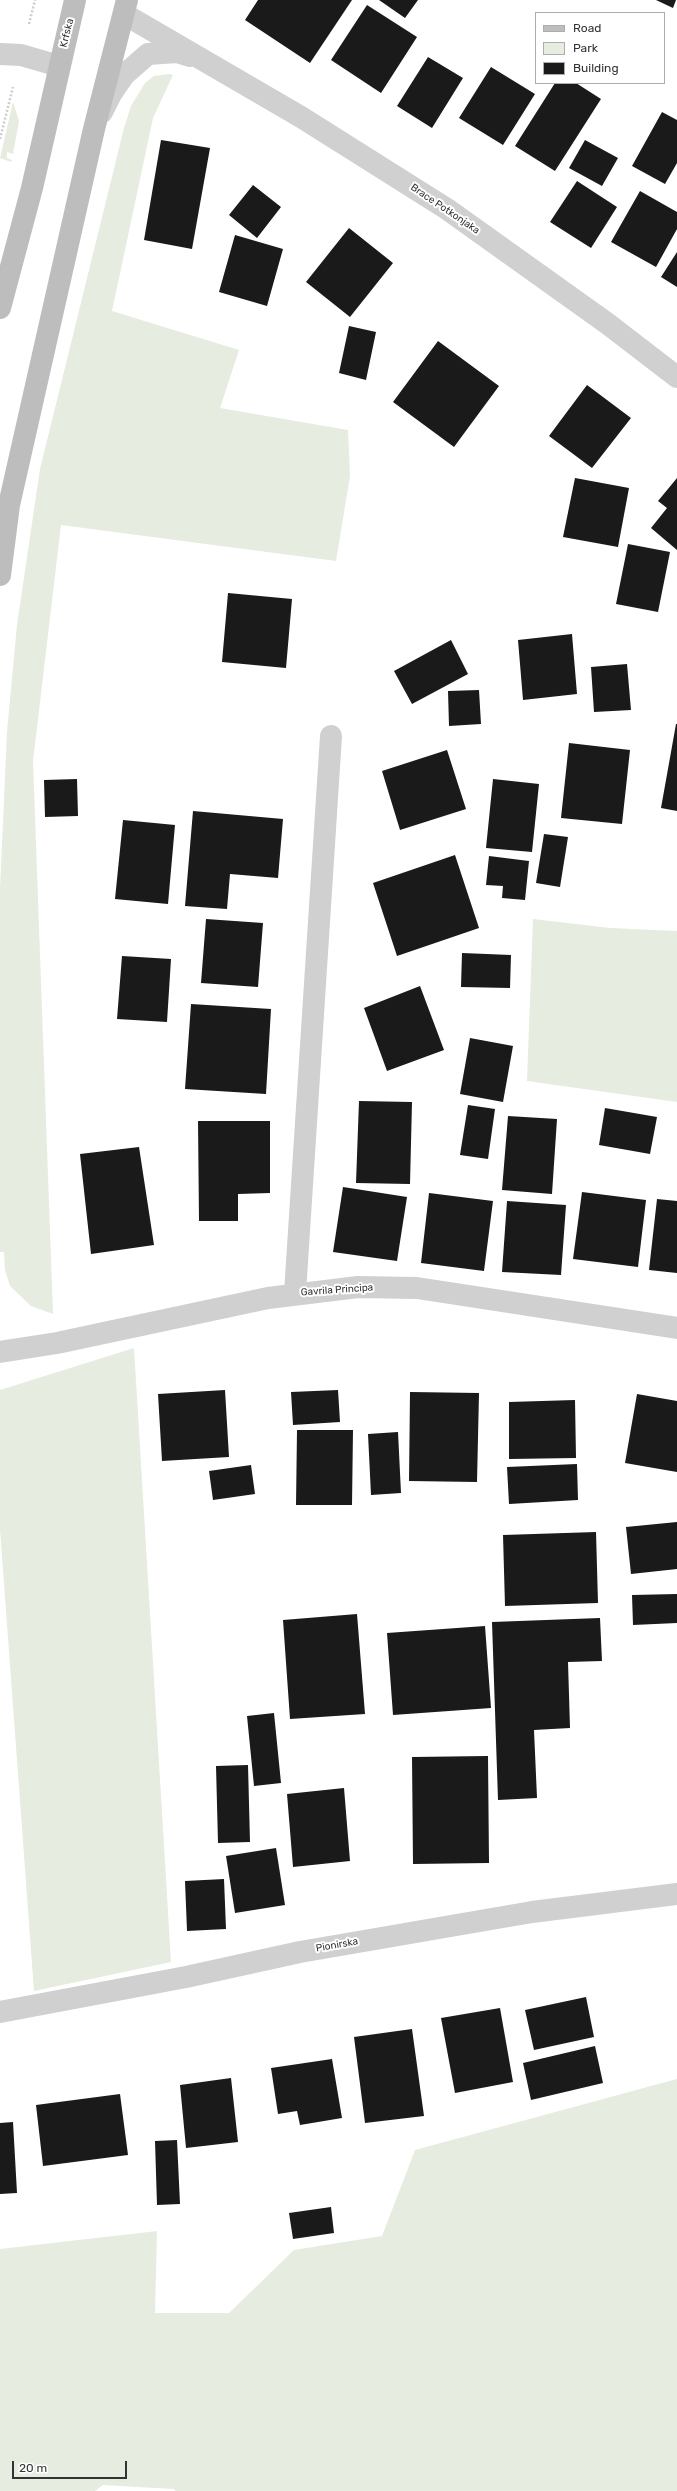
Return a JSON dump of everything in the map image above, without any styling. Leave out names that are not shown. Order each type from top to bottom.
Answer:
[{"type":"main road","name":"Krfska","points":[[0,308],[32,188],[75,0]]},
{"type":"main road","points":[[0,575],[9,506],[94,129],[125,7]]},
{"type":"street","name":"Brace Potkonjaka","points":[[125,7],[200,59],[300,117],[447,209],[608,324],[677,378]]},
{"type":"street","name":"Brace Potkonjaka","points":[[94,129],[111,94],[124,75],[148,54],[177,52],[200,59]]},
{"type":"street","points":[[0,54],[21,55],[59,66]]},
{"type":"street","points":[[295,1293],[331,736]]},
{"type":"street","name":"Gavrila Principa","points":[[0,1352],[57,1343],[295,1293],[358,1287],[417,1288],[677,1328]]},
{"type":"street","name":"Pionirska","points":[[0,2012],[186,1977],[308,1950],[532,1912],[677,1894]]},
{"type":"green space","points":[[169,74],[173,75],[153,118],[112,311],[239,350],[220,408],[348,430],[350,476],[336,561],[61,525],[33,761],[53,1314],[31,1306],[10,1286],[5,1270],[4,1252],[0,1252],[0,889],[7,732],[17,625],[40,469],[124,128],[131,106],[145,83],[154,76]]},
{"type":"green space","points":[[13,102],[19,121],[13,154],[7,152],[7,158],[12,160],[11,162],[0,158]]},
{"type":"green space","points":[[533,919],[610,928],[677,931],[677,1102],[527,1081]]},
{"type":"green space","points":[[134,1348],[171,1962],[34,1991],[0,1529],[0,1390]]},
{"type":"green space","points":[[677,2079],[677,2491],[176,2491],[173,2489],[103,2485],[95,2491],[0,2491],[0,2249],[157,2231],[155,2313],[229,2313],[294,2250],[382,2236],[415,2150]]},
{"type":"building","points":[[258,0],[352,0],[310,63],[245,20]]},
{"type":"building","points":[[379,0],[418,0],[405,18]]},
{"type":"building","points":[[656,0],[676,0],[673,8]]},
{"type":"building","points":[[367,5],[417,37],[381,93],[331,60]]},
{"type":"building","points":[[428,57],[463,78],[432,128],[397,106]]},
{"type":"building","points":[[491,67],[535,94],[503,145],[459,118]]},
{"type":"building","points":[[554,84],[578,84],[601,99],[555,171],[515,146]]},
{"type":"building","points":[[662,112],[677,120],[677,163],[665,184],[632,166]]},
{"type":"building","points":[[161,140],[210,148],[192,249],[144,240]]},
{"type":"building","points":[[585,140],[618,158],[602,186],[569,168]]},
{"type":"building","points":[[577,181],[617,207],[591,248],[550,222]]},
{"type":"building","points":[[253,185],[281,207],[257,238],[229,215]]},
{"type":"building","points":[[640,191],[677,212],[677,229],[656,267],[611,242]]},
{"type":"building","points":[[349,228],[393,263],[350,317],[306,282]]},
{"type":"building","points":[[235,235],[283,249],[267,306],[219,292]]},
{"type":"building","points":[[677,252],[677,287],[661,277]]},
{"type":"building","points":[[349,326],[376,332],[366,380],[339,373]]},
{"type":"building","points":[[438,341],[499,386],[454,447],[393,402]]},
{"type":"building","points":[[587,385],[631,418],[592,468],[549,436]]},
{"type":"building","points":[[575,478],[629,488],[618,547],[563,537]]},
{"type":"building","points":[[677,478],[677,550],[651,528],[667,508],[658,501]]},
{"type":"building","points":[[628,544],[670,552],[658,612],[616,604]]},
{"type":"building","points":[[228,593],[292,599],[286,668],[222,662]]},
{"type":"building","points":[[572,634],[577,694],[523,700],[518,640]]},
{"type":"building","points":[[451,640],[468,674],[412,704],[394,671]]},
{"type":"building","points":[[627,664],[631,710],[594,712],[591,667]]},
{"type":"building","points":[[479,690],[481,724],[449,726],[448,691]]},
{"type":"building","points":[[677,724],[677,811],[661,808]]},
{"type":"building","points":[[569,743],[630,750],[622,824],[561,818]]},
{"type":"building","points":[[447,750],[466,809],[400,830],[382,771]]},
{"type":"building","points":[[77,779],[78,816],[45,817],[44,780]]},
{"type":"building","points":[[493,779],[539,784],[532,852],[486,848]]},
{"type":"building","points":[[193,811],[283,819],[278,878],[230,874],[227,909],[185,906]]},
{"type":"building","points":[[123,820],[175,825],[168,904],[115,899]]},
{"type":"building","points":[[544,834],[568,837],[560,887],[536,883]]},
{"type":"building","points":[[455,855],[479,928],[397,956],[373,883]]},
{"type":"building","points":[[489,856],[529,861],[525,900],[502,898],[503,886],[486,885]]},
{"type":"building","points":[[206,919],[263,923],[258,987],[201,983]]},
{"type":"building","points":[[462,953],[511,955],[510,988],[461,987]]},
{"type":"building","points":[[122,956],[171,959],[167,1022],[117,1019]]},
{"type":"building","points":[[420,986],[444,1050],[387,1071],[364,1008]]},
{"type":"building","points":[[191,1004],[271,1009],[266,1094],[185,1089]]},
{"type":"building","points":[[470,1038],[513,1046],[503,1102],[460,1094]]},
{"type":"building","points":[[359,1101],[412,1102],[410,1184],[356,1183]]},
{"type":"building","points":[[468,1105],[495,1109],[488,1159],[460,1155]]},
{"type":"building","points":[[605,1108],[657,1117],[650,1154],[599,1145]]},
{"type":"building","points":[[508,1116],[557,1119],[552,1194],[502,1190]]},
{"type":"building","points":[[198,1121],[270,1121],[270,1193],[238,1194],[238,1221],[199,1221]]},
{"type":"building","points":[[139,1147],[154,1245],[91,1254],[80,1154]]},
{"type":"building","points":[[343,1187],[407,1197],[397,1261],[333,1252]]},
{"type":"building","points":[[582,1192],[646,1200],[638,1267],[573,1259]]},
{"type":"building","points":[[429,1193],[493,1201],[484,1271],[421,1263]]},
{"type":"building","points":[[657,1199],[677,1201],[677,1273],[649,1270]]},
{"type":"building","points":[[507,1201],[566,1205],[561,1275],[502,1272]]},
{"type":"building","points":[[225,1390],[229,1457],[162,1461],[158,1394]]},
{"type":"building","points":[[338,1390],[340,1422],[293,1425],[291,1392]]},
{"type":"building","points":[[410,1392],[479,1393],[477,1482],[409,1481]]},
{"type":"building","points":[[637,1394],[677,1401],[677,1472],[625,1463]]},
{"type":"building","points":[[575,1400],[576,1458],[509,1459],[509,1402]]},
{"type":"building","points":[[297,1430],[353,1430],[352,1505],[296,1505]]},
{"type":"building","points":[[398,1432],[401,1493],[371,1495],[368,1434]]},
{"type":"building","points":[[577,1464],[578,1500],[509,1504],[507,1467]]},
{"type":"building","points":[[251,1465],[255,1494],[213,1500],[209,1471]]},
{"type":"building","points":[[677,1522],[677,1569],[631,1574],[626,1527]]},
{"type":"building","points":[[596,1532],[598,1603],[505,1606],[503,1535]]},
{"type":"building","points":[[677,1594],[677,1623],[633,1625],[632,1595]]},
{"type":"building","points":[[357,1614],[365,1714],[290,1719],[283,1620]]},
{"type":"building","points":[[600,1618],[602,1661],[568,1662],[570,1728],[534,1730],[537,1798],[498,1800],[492,1622]]},
{"type":"building","points":[[485,1626],[491,1708],[393,1715],[387,1633]]},
{"type":"building","points":[[274,1713],[281,1783],[254,1786],[247,1716]]},
{"type":"building","points":[[488,1756],[489,1863],[413,1864],[412,1757]]},
{"type":"building","points":[[248,1765],[250,1842],[218,1843],[216,1766]]},
{"type":"building","points":[[344,1788],[350,1861],[293,1867],[287,1794]]},
{"type":"building","points":[[276,1848],[285,1905],[235,1913],[226,1856]]},
{"type":"building","points":[[224,1879],[226,1929],[187,1931],[185,1881]]},
{"type":"building","points":[[586,1997],[594,2037],[534,2050],[525,2010]]},
{"type":"building","points":[[500,2008],[513,2082],[455,2093],[441,2018]]},
{"type":"building","points":[[412,2029],[424,2116],[365,2123],[354,2037]]},
{"type":"building","points":[[595,2046],[603,2083],[531,2100],[523,2063]]},
{"type":"building","points":[[332,2059],[342,2118],[300,2125],[297,2111],[278,2114],[271,2068]]},
{"type":"building","points":[[231,2078],[238,2142],[186,2148],[180,2085]]},
{"type":"building","points":[[120,2094],[128,2155],[43,2166],[36,2105]]},
{"type":"building","points":[[13,2122],[17,2193],[0,2194],[0,2123]]},
{"type":"building","points":[[177,2140],[180,2204],[157,2205],[155,2141]]},
{"type":"building","points":[[331,2207],[334,2233],[293,2239],[289,2213]]}]
